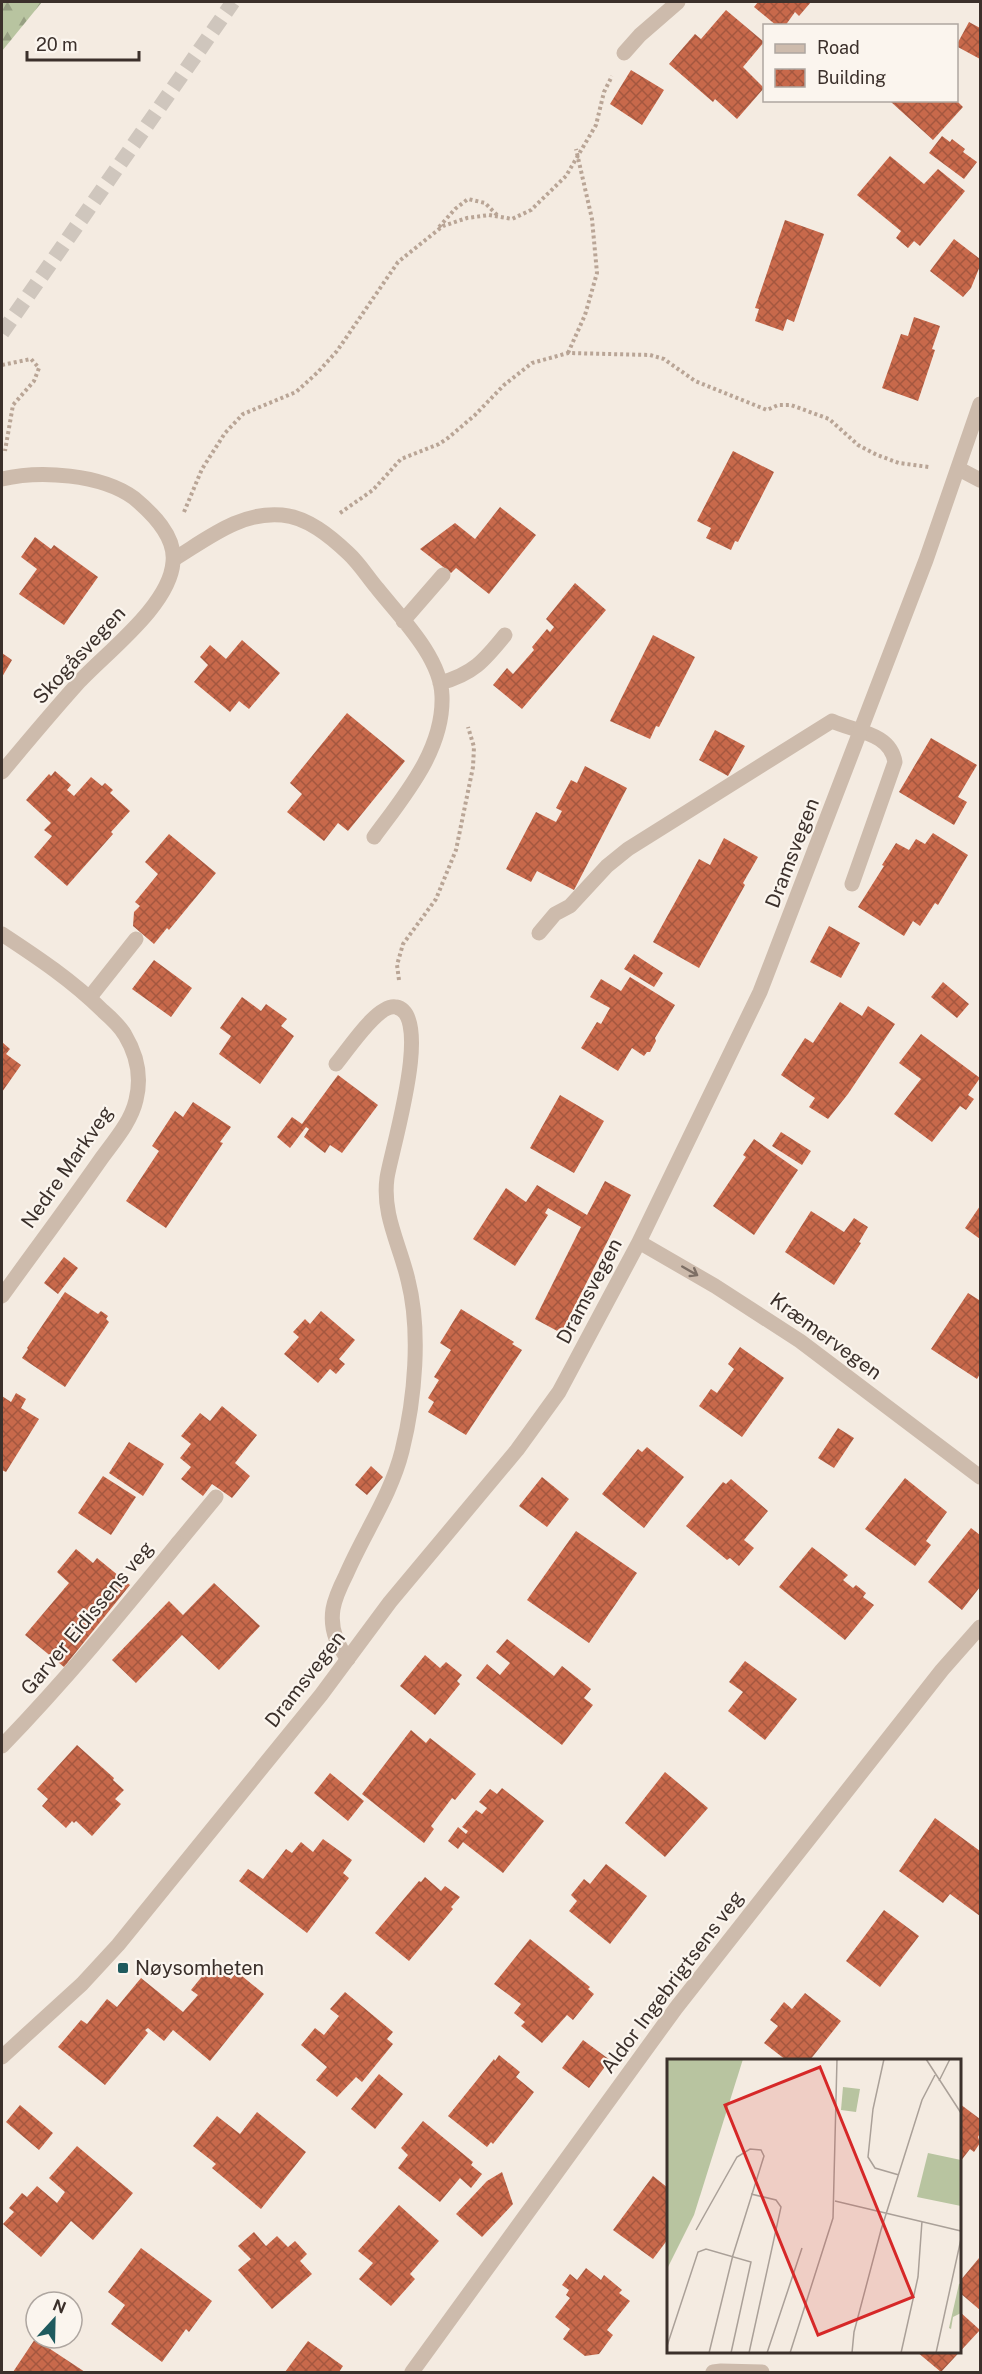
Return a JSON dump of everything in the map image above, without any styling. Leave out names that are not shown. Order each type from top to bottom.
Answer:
[{"type":"street","points":[[624,53],[640,34],[678,2]]},
{"type":"street","name":"Dramsvegen","points":[[2,2057],[82,1984],[118,1945],[235,1803],[390,1602],[517,1450],[559,1392],[639,1242],[760,992],[861,731],[981,404]]},
{"type":"street","points":[[959,469],[981,480]]},
{"type":"street","points":[[8,477],[74,476],[101,482],[131,496],[162,526],[174,559],[223,529],[258,516],[285,515],[309,523],[349,554],[423,647],[441,689],[441,716],[435,738],[422,767],[408,791],[374,837]]},
{"type":"street","name":"Skogåsvegen","points":[[2,772],[81,681],[166,590],[172,574],[174,559]]},
{"type":"street","points":[[403,621],[443,576]]},
{"type":"street","points":[[441,689],[475,669],[505,635]]},
{"type":"street","points":[[539,933],[555,914],[570,906],[607,866],[628,849],[832,721],[889,744],[895,762],[852,884]]},
{"type":"street","name":"Nedre Markveg","points":[[2,934],[42,960],[90,997],[124,1033],[135,1056],[140,1079],[136,1102],[125,1125],[2,1296]]},
{"type":"street","points":[[90,997],[136,939]]},
{"type":"street","points":[[336,1064],[380,1010],[388,1007],[400,1008],[410,1016],[413,1045],[387,1182],[387,1214],[409,1280],[414,1307],[416,1351],[402,1451],[386,1495],[354,1554],[333,1607],[335,1638],[339,1648],[348,1659]]},
{"type":"street","name":"Kræmervegen","points":[[639,1242],[715,1286],[800,1341],[981,1477]]},
{"type":"street","name":"Garver Eidissens veg","points":[[2,1746],[48,1699],[216,1497]]},
{"type":"street","name":"Aldor Ingebrigtsens veg","points":[[412,2373],[683,1999],[942,1670],[981,1628]]},
{"type":"street","points":[[713,2373],[721,2371],[762,2373]]},
{"type":"path","points":[[437,229],[467,218],[497,215],[512,219],[531,210],[566,176],[596,125],[604,92],[624,53]]},
{"type":"path","points":[[568,353],[585,315],[597,273],[592,219],[576,149]]},
{"type":"path","points":[[170,543],[196,479],[225,433],[243,414],[296,392],[318,372],[337,351],[398,262],[437,229],[455,209],[468,199],[485,203],[497,215]]},
{"type":"path","points":[[309,523],[341,512],[361,500],[402,459],[448,438],[475,415],[504,385],[532,363],[568,353],[650,355],[664,359],[695,381],[767,410],[778,405],[791,405],[829,418],[858,445],[899,464],[933,467]]},
{"type":"path","points":[[2,365],[31,359],[39,368],[34,381],[13,405],[4,459],[8,477]]},
{"type":"path","points":[[400,1008],[398,958],[403,944],[431,908],[445,880],[456,850],[473,767],[474,747],[465,721],[458,708],[441,689]]},
{"type":"green space","points":[[2,2],[42,2],[2,51]]},
{"type":"building","points":[[758,2],[811,2],[799,16],[795,12],[786,24],[775,24],[754,7]]},
{"type":"building","points":[[726,10],[763,41],[743,67],[763,89],[737,119],[715,99],[713,102],[669,64],[695,34],[701,39]]},
{"type":"building","points":[[969,22],[980,28],[980,59],[958,47],[958,42]]},
{"type":"building","points":[[631,70],[664,90],[642,125],[610,104]]},
{"type":"building","points":[[891,102],[958,102],[963,107],[933,140]]},
{"type":"building","points":[[942,136],[950,142],[952,139],[965,149],[963,152],[977,162],[964,179],[929,153]]},
{"type":"building","points":[[890,156],[924,184],[938,169],[965,191],[920,246],[914,241],[908,248],[896,238],[901,231],[857,195]]},
{"type":"building","points":[[785,220],[824,234],[794,322],[787,319],[783,331],[755,321],[759,309],[755,308]]},
{"type":"building","points":[[954,239],[980,259],[980,266],[971,288],[963,297],[930,271]]},
{"type":"building","points":[[914,317],[940,326],[932,349],[935,350],[918,401],[882,388],[901,334],[908,336]]},
{"type":"building","points":[[733,451],[774,472],[738,542],[735,541],[731,550],[706,538],[711,528],[697,521]]},
{"type":"building","points":[[500,507],[536,535],[489,594],[456,568],[451,573],[420,549],[455,523],[475,539]]},
{"type":"building","points":[[35,537],[51,549],[54,545],[98,577],[64,625],[19,594],[37,569],[21,557]]},
{"type":"building","points":[[575,583],[606,610],[522,709],[493,685],[507,668],[513,674],[534,650],[532,647],[547,629],[550,632],[554,627],[546,619]]},
{"type":"building","points":[[653,635],[695,657],[659,727],[656,726],[650,739],[610,721]]},
{"type":"building","points":[[242,640],[280,673],[249,709],[239,701],[230,712],[194,682],[208,665],[200,657],[210,645],[226,659]]},
{"type":"building","points":[[2,653],[12,660],[2,677]]},
{"type":"building","points":[[347,713],[405,761],[348,831],[338,823],[324,841],[287,812],[302,794],[290,783]]},
{"type":"building","points":[[715,730],[745,746],[728,776],[699,760]]},
{"type":"building","points":[[931,738],[977,765],[958,797],[967,802],[954,825],[899,792]]},
{"type":"building","points":[[585,766],[627,788],[574,890],[537,871],[531,882],[506,869],[536,812],[556,822],[562,811],[556,808],[571,780],[577,783]]},
{"type":"building","points":[[55,771],[71,785],[67,790],[74,796],[91,777],[102,786],[105,783],[113,790],[110,793],[130,811],[67,886],[34,857],[52,836],[44,830],[51,823],[26,800],[49,774],[51,776]]},
{"type":"building","points":[[933,833],[968,855],[938,905],[935,903],[920,926],[913,921],[904,936],[858,907],[896,843],[909,850],[916,839],[925,844]]},
{"type":"building","points":[[169,834],[216,873],[169,930],[167,928],[154,944],[133,926],[134,912],[140,906],[135,902],[158,874],[145,862]]},
{"type":"building","points":[[724,838],[758,857],[699,968],[653,942],[699,859],[710,865]]},
{"type":"building","points":[[829,926],[860,943],[841,978],[810,962]]},
{"type":"building","points":[[634,954],[663,973],[654,987],[624,969]]},
{"type":"building","points":[[154,960],[192,988],[171,1017],[132,989]]},
{"type":"building","points":[[630,977],[675,1005],[655,1038],[656,1041],[650,1052],[644,1056],[632,1048],[618,1071],[581,1048],[597,1022],[601,1024],[610,1008],[590,997],[601,979],[621,991]]},
{"type":"building","points":[[943,982],[969,1004],[957,1018],[931,997]]},
{"type":"building","points":[[242,997],[261,1011],[266,1004],[287,1019],[281,1026],[294,1036],[260,1084],[219,1054],[231,1036],[220,1028]]},
{"type":"building","points":[[840,1002],[862,1016],[868,1006],[895,1024],[848,1094],[828,1119],[809,1107],[815,1098],[781,1075],[805,1038],[813,1043]]},
{"type":"building","points":[[921,1034],[980,1078],[968,1095],[974,1099],[966,1110],[960,1106],[932,1142],[894,1114],[921,1079],[899,1063]]},
{"type":"building","points":[[2,1042],[10,1049],[6,1054],[21,1065],[2,1092]]},
{"type":"building","points":[[338,1075],[378,1105],[342,1153],[330,1145],[325,1153],[304,1137],[309,1129],[306,1127],[290,1148],[277,1137],[292,1117],[302,1124]]},
{"type":"building","points":[[560,1095],[604,1121],[574,1173],[530,1148]]},
{"type":"building","points":[[193,1102],[231,1127],[220,1142],[223,1143],[166,1228],[126,1201],[159,1151],[152,1146],[175,1111],[183,1117]]},
{"type":"building","points":[[781,1132],[811,1151],[802,1165],[772,1146]]},
{"type":"building","points":[[754,1139],[798,1170],[754,1235],[713,1206],[746,1157],[743,1155]]},
{"type":"building","points":[[605,1181],[631,1195],[561,1333],[535,1319],[581,1227],[548,1208],[545,1213],[548,1215],[515,1266],[473,1239],[506,1188],[526,1202],[537,1185],[587,1215]]},
{"type":"building","points":[[980,1206],[980,1239],[965,1228]]},
{"type":"building","points":[[811,1211],[844,1232],[854,1218],[868,1227],[859,1242],[861,1243],[834,1285],[785,1252]]},
{"type":"building","points":[[64,1257],[78,1268],[58,1294],[44,1283]]},
{"type":"building","points":[[65,1292],[98,1314],[101,1311],[108,1316],[106,1319],[109,1322],[65,1387],[22,1358]]},
{"type":"building","points":[[968,1293],[979,1300],[980,1296],[980,1374],[977,1379],[931,1349]]},
{"type":"building","points":[[461,1309],[514,1342],[512,1344],[522,1350],[466,1435],[428,1412],[434,1402],[428,1398],[439,1380],[434,1377],[451,1350],[440,1343]]},
{"type":"building","points":[[321,1311],[355,1340],[339,1359],[345,1364],[336,1374],[330,1369],[318,1383],[284,1354],[299,1337],[293,1332],[305,1319],[310,1324]]},
{"type":"building","points":[[740,1347],[784,1378],[742,1437],[699,1406],[711,1389],[717,1393],[734,1369],[728,1364]]},
{"type":"building","points":[[16,1393],[26,1399],[21,1408],[39,1419],[6,1472],[2,1470],[2,1396],[11,1402]]},
{"type":"building","points":[[222,1406],[257,1435],[235,1463],[250,1476],[232,1498],[212,1484],[203,1496],[181,1479],[191,1467],[180,1458],[191,1444],[181,1436],[200,1413],[210,1421]]},
{"type":"building","points":[[838,1428],[854,1438],[834,1468],[818,1458]]},
{"type":"building","points":[[129,1442],[164,1464],[143,1496],[109,1473]]},
{"type":"building","points":[[647,1447],[684,1477],[644,1528],[602,1494],[638,1449],[642,1452]]},
{"type":"building","points":[[371,1466],[383,1477],[367,1495],[355,1485]]},
{"type":"building","points":[[103,1476],[136,1497],[111,1535],[78,1513]]},
{"type":"building","points":[[542,1477],[569,1499],[547,1527],[519,1506]]},
{"type":"building","points":[[905,1478],[947,1512],[926,1541],[931,1545],[915,1566],[865,1529]]},
{"type":"building","points":[[731,1479],[768,1511],[744,1540],[754,1548],[739,1566],[730,1558],[727,1560],[686,1526],[723,1482],[726,1484]]},
{"type":"building","points":[[971,1528],[980,1535],[980,1587],[962,1610],[928,1582]]},
{"type":"building","points":[[576,1531],[637,1573],[589,1643],[527,1600]]},
{"type":"building","points":[[812,1547],[848,1575],[843,1580],[853,1588],[856,1585],[866,1593],[863,1597],[874,1605],[845,1640],[779,1587]]},
{"type":"building","points":[[76,1549],[93,1563],[97,1558],[130,1585],[64,1667],[25,1635],[69,1583],[57,1572]]},
{"type":"building","points":[[214,1583],[260,1626],[219,1670],[182,1635],[136,1683],[112,1660],[169,1601],[183,1615]]},
{"type":"building","points":[[507,1639],[554,1676],[562,1666],[591,1689],[584,1698],[593,1705],[562,1745],[476,1678],[487,1664],[500,1675],[510,1663],[496,1652]]},
{"type":"building","points":[[425,1655],[440,1668],[446,1662],[462,1675],[457,1681],[460,1684],[435,1715],[400,1686]]},
{"type":"building","points":[[745,1661],[797,1699],[765,1740],[728,1711],[743,1692],[729,1682]]},
{"type":"building","points":[[411,1730],[426,1743],[430,1738],[476,1774],[455,1800],[452,1798],[431,1826],[434,1829],[424,1843],[362,1794]]},
{"type":"building","points":[[77,1745],[124,1790],[115,1799],[121,1804],[92,1836],[76,1821],[74,1823],[72,1821],[66,1828],[42,1806],[48,1799],[37,1789]]},
{"type":"building","points":[[665,1772],[708,1808],[665,1857],[625,1823]]},
{"type":"building","points":[[330,1773],[364,1801],[348,1821],[314,1793]]},
{"type":"building","points":[[502,1788],[544,1821],[503,1873],[463,1842],[458,1849],[448,1841],[458,1827],[466,1834],[468,1831],[462,1827],[476,1810],[482,1814],[487,1808],[479,1802],[490,1789],[497,1794]]},
{"type":"building","points":[[935,1818],[980,1851],[980,1916],[950,1894],[943,1903],[899,1871]]},
{"type":"building","points":[[323,1839],[352,1860],[343,1873],[349,1878],[307,1933],[239,1881],[248,1869],[263,1879],[286,1849],[292,1853],[301,1842],[313,1852]]},
{"type":"building","points":[[606,1864],[647,1896],[610,1944],[569,1911],[577,1901],[571,1895],[584,1879],[590,1884]]},
{"type":"building","points":[[425,1877],[441,1891],[445,1886],[460,1897],[451,1907],[453,1909],[409,1961],[375,1933],[419,1881],[421,1882]]},
{"type":"building","points":[[884,1910],[919,1936],[880,1987],[846,1961]]},
{"type":"building","points":[[530,1939],[590,1987],[588,1989],[594,1994],[573,2020],[567,2015],[542,2043],[521,2026],[525,2022],[514,2013],[521,2004],[494,1984]]},
{"type":"building","points":[[212,1964],[231,1979],[237,1972],[264,1994],[210,2061],[173,2030],[164,2041],[148,2028],[145,2030],[148,2033],[105,2085],[58,2047],[81,2020],[87,2024],[107,1999],[117,2007],[141,1978],[183,2012],[198,1995],[191,1990]]},
{"type":"building","points":[[345,1992],[393,2032],[387,2039],[393,2044],[362,2082],[356,2077],[337,2097],[316,2080],[327,2067],[301,2045],[315,2028],[324,2035],[339,2016],[330,2009]]},
{"type":"building","points":[[805,1993],[841,2021],[811,2059],[785,2059],[764,2043],[778,2026],[770,2020],[784,2002],[792,2009]]},
{"type":"building","points":[[583,2040],[610,2060],[589,2088],[562,2068]]},
{"type":"building","points":[[499,2055],[520,2072],[516,2077],[534,2092],[493,2144],[491,2142],[487,2147],[448,2116]]},
{"type":"building","points":[[379,2074],[403,2094],[375,2129],[351,2109]]},
{"type":"building","points":[[20,2105],[53,2133],[39,2150],[6,2122]]},
{"type":"building","points":[[961,2105],[980,2119],[978,2137],[980,2143],[974,2152],[970,2149],[961,2161]]},
{"type":"building","points":[[257,2112],[306,2152],[261,2209],[212,2168],[216,2164],[193,2146],[217,2116],[240,2134]]},
{"type":"building","points":[[423,2121],[473,2162],[471,2165],[482,2174],[471,2188],[460,2178],[440,2202],[398,2168],[408,2155],[401,2148]]},
{"type":"building","points":[[77,2146],[133,2193],[93,2240],[71,2221],[41,2257],[3,2224],[14,2212],[9,2208],[22,2193],[27,2197],[37,2186],[57,2203],[65,2192],[49,2178]]},
{"type":"building","points":[[502,2172],[513,2204],[482,2237],[456,2214],[487,2181]]},
{"type":"building","points":[[653,2176],[667,2187],[667,2240],[653,2259],[613,2230]]},
{"type":"building","points":[[399,2205],[439,2241],[410,2274],[415,2279],[391,2306],[359,2279],[373,2263],[358,2251]]},
{"type":"building","points":[[254,2232],[266,2246],[277,2236],[288,2247],[295,2241],[307,2254],[300,2261],[312,2274],[272,2309],[238,2270],[251,2259],[238,2246]]},
{"type":"building","points":[[141,2248],[212,2301],[189,2332],[186,2329],[162,2362],[111,2324],[125,2305],[108,2292]]},
{"type":"building","points":[[979,2258],[980,2310],[961,2294],[961,2280]]},
{"type":"building","points":[[586,2268],[601,2280],[604,2275],[622,2290],[619,2293],[630,2301],[607,2330],[613,2335],[599,2354],[585,2356],[563,2339],[570,2329],[555,2317],[570,2298],[566,2295],[569,2290],[562,2285],[570,2274],[577,2280]]},
{"type":"building","points":[[961,2313],[980,2330],[961,2351]]},
{"type":"building","points":[[308,2341],[343,2366],[339,2372],[285,2372]]},
{"type":"building","points":[[28,2350],[52,2350],[85,2372],[13,2372]]},
{"type":"building","points":[[918,2353],[959,2353],[941,2372]]},
{"type":"tunnel","points":[[2,333],[233,2]]},
{"type":"place","name":"Nøysomheten","points":[[123,1968]]}]
